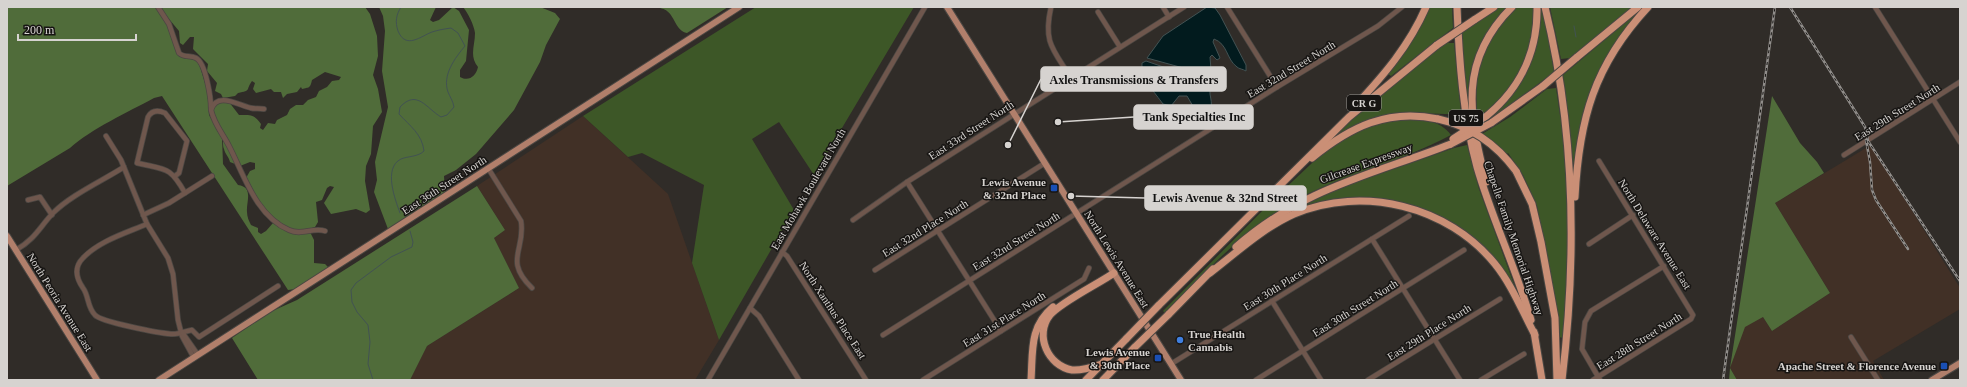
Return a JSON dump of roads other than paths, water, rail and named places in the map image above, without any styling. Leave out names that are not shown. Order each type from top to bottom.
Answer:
[{"type":"highway","points":[[1297,167],[1386,72],[1409,42],[1426,7]]},
{"type":"highway","name":"Chapelle Family Memorial Highway","points":[[1457,7],[1460,73],[1465,110],[1477,167],[1528,310],[1535,335],[1542,380]]},
{"type":"highway","name":"CR G","points":[[1086,380],[1297,167],[1364,104],[1437,45],[1494,7]]},
{"type":"highway","points":[[1497,226],[1477,144],[1471,108],[1472,86],[1476,68],[1488,38],[1512,7]]},
{"type":"highway","points":[[1450,142],[1489,115],[1510,93],[1526,67],[1536,36],[1537,7]]},
{"type":"highway","points":[[1545,7],[1561,86],[1566,131],[1571,196],[1571,265]]},
{"type":"highway","points":[[1450,142],[1491,123],[1543,86],[1638,7]]},
{"type":"highway","points":[[1562,380],[1567,340],[1578,152],[1587,112],[1598,82],[1613,53],[1631,26],[1648,7]]},
{"type":"highway","points":[[1280,185],[1334,140],[1360,126],[1376,120],[1416,116],[1438,119],[1466,129],[1487,141],[1505,157],[1516,171],[1532,204],[1541,242],[1555,318],[1557,380]]},
{"type":"highway","name":"Gilcrease Expressway","points":[[1103,380],[1210,272],[1258,229],[1298,203],[1341,183],[1432,151],[1450,142]]},
{"type":"highway","points":[[1210,272],[1269,228],[1294,214],[1325,205],[1350,201],[1391,204],[1410,208],[1432,216],[1451,226],[1475,244],[1494,264],[1506,280],[1535,335]]},
{"type":"highway","points":[[1102,364],[1077,370],[1062,366],[1048,353],[1044,344],[1043,333],[1046,323],[1054,312],[1114,273]]},
{"type":"highway","points":[[1031,380],[1034,336],[1044,315],[1063,300],[1100,279],[1114,273]]},
{"type":"main road","name":"East 36th Street North","points":[[159,380],[739,7]]},
{"type":"main road","name":"North Lewis Avenue East","points":[[948,7],[1181,380]]},
{"type":"main road","name":"North Peoria Avenue East","points":[[7,236],[97,380]]},
{"type":"main road","points":[[1932,380],[1960,363]]},
{"type":"street","points":[[158,7],[169,24],[179,53],[182,56],[196,58],[201,63],[211,95],[211,110],[216,124],[255,197],[274,221],[292,232],[319,229],[325,231]]},
{"type":"street","name":"East Mohawk Boulevard North","points":[[708,380],[924,7]]},
{"type":"street","points":[[1051,7],[1047,28],[1048,38],[1071,78]]},
{"type":"street","points":[[1163,7],[1169,16]]},
{"type":"street","name":"East 33rd Street North","points":[[853,220],[907,182],[1184,7]]},
{"type":"street","points":[[1227,7],[1277,87]]},
{"type":"street","name":"East 32nd Street North","points":[[883,336],[969,280],[1277,87],[1378,26],[1402,7]]},
{"type":"street","points":[[1876,7],[1960,142]]},
{"type":"street","points":[[1098,12],[1120,47]]},
{"type":"street","name":"East 29th Street North","points":[[1844,156],[1960,82]]},
{"type":"street","points":[[211,110],[215,103],[225,100],[252,108],[264,109]]},
{"type":"street","points":[[175,176],[179,173],[187,141],[165,113],[154,111],[150,113],[148,117],[137,163],[169,171],[175,176],[185,193]]},
{"type":"street","points":[[106,136],[124,168],[147,224],[168,258],[173,274],[176,315],[182,336],[196,357]]},
{"type":"street","name":"North Delaware Avenue East","points":[[1599,161],[1693,316]]},
{"type":"street","name":"East 32nd Place North","points":[[876,270],[1046,163]]},
{"type":"street","points":[[16,250],[30,242],[52,215],[67,202],[124,168]]},
{"type":"street","points":[[488,168],[520,222],[522,228],[516,256],[517,265],[526,282],[532,288]]},
{"type":"street","points":[[143,215],[169,203],[212,176]]},
{"type":"street","points":[[907,182],[1001,331]]},
{"type":"street","points":[[28,200],[40,197],[52,215]]},
{"type":"street","points":[[1589,244],[1633,215]]},
{"type":"street","name":"East 30th Place North","points":[[1171,364],[1409,216]]},
{"type":"street","points":[[147,224],[89,252],[78,264],[77,277],[85,290],[90,308],[100,319],[172,334],[192,330],[198,337],[278,286]]},
{"type":"street","points":[[1372,239],[1460,380]]},
{"type":"street","name":"East 30th Street North","points":[[1256,380],[1464,250]]},
{"type":"street","name":"North Xanthus Place East","points":[[782,252],[788,256],[866,380]]},
{"type":"street","points":[[1597,379],[1582,349],[1585,322],[1588,315],[1664,266]]},
{"type":"street","name":"East 31st Place North","points":[[923,380],[1084,279],[1089,268]]},
{"type":"street","name":"East 29th Place North","points":[[1368,380],[1500,299]]},
{"type":"street","points":[[1272,301],[1321,380]]},
{"type":"street","points":[[750,308],[758,316],[799,380]]},
{"type":"street","name":"East 28th Street North","points":[[1597,379],[1693,316]]},
{"type":"street","points":[[1851,337],[1878,380]]},
{"type":"street","points":[[1481,380],[1524,354]]},
{"type":"water","points":[[1207,7],[1215,8],[1220,15],[1246,65],[1246,71],[1233,64],[1222,44],[1214,39],[1213,42],[1220,58],[1217,60],[1212,55],[1210,57],[1211,110],[1197,113],[1187,96],[1179,96],[1171,106],[1163,104],[1146,80],[1142,69],[1142,63],[1146,61],[1181,73],[1185,76],[1192,74],[1192,72],[1187,69],[1147,58],[1163,36]]},
{"type":"waterway","points":[[400,213],[393,192],[391,176],[393,169],[396,163],[401,159],[422,153],[424,151],[418,135],[399,114],[400,107],[406,102],[416,100],[426,105],[441,117],[447,115],[454,107],[448,92],[448,73],[450,67],[465,46],[458,33],[451,28],[432,32],[414,40],[405,40],[401,37],[396,25],[397,16],[401,7]]},
{"type":"waterway","points":[[1574,26],[1576,37]]},
{"type":"waterway","points":[[373,380],[368,364],[370,342],[368,325],[357,312],[352,302],[351,290],[356,283],[391,257],[412,247],[413,242],[410,231]]},
{"type":"railway","points":[[1723,380],[1775,7]]},
{"type":"railway","points":[[1790,7],[1865,127],[1868,141],[1960,281]]},
{"type":"railway","points":[[1866,140],[1870,162],[1872,190],[1876,200],[1908,249]]},
{"type":"place","name":"Tank Specialties Inc","points":[[1058,122]]},
{"type":"place","name":"Axles Transmissions & Transfers","points":[[1008,145]]},
{"type":"place","name":"Lewis Avenue & 32nd Place","points":[[1054,188]]},
{"type":"place","name":"Lewis Avenue & 32nd Street","points":[[1071,196]]},
{"type":"place","name":"True Health Cannabis","points":[[1180,340]]},
{"type":"place","name":"Lewis Avenue & 30th Place","points":[[1158,358]]},
{"type":"place","name":"Apache Street & Florence Avenue","points":[[1944,366]]}]
